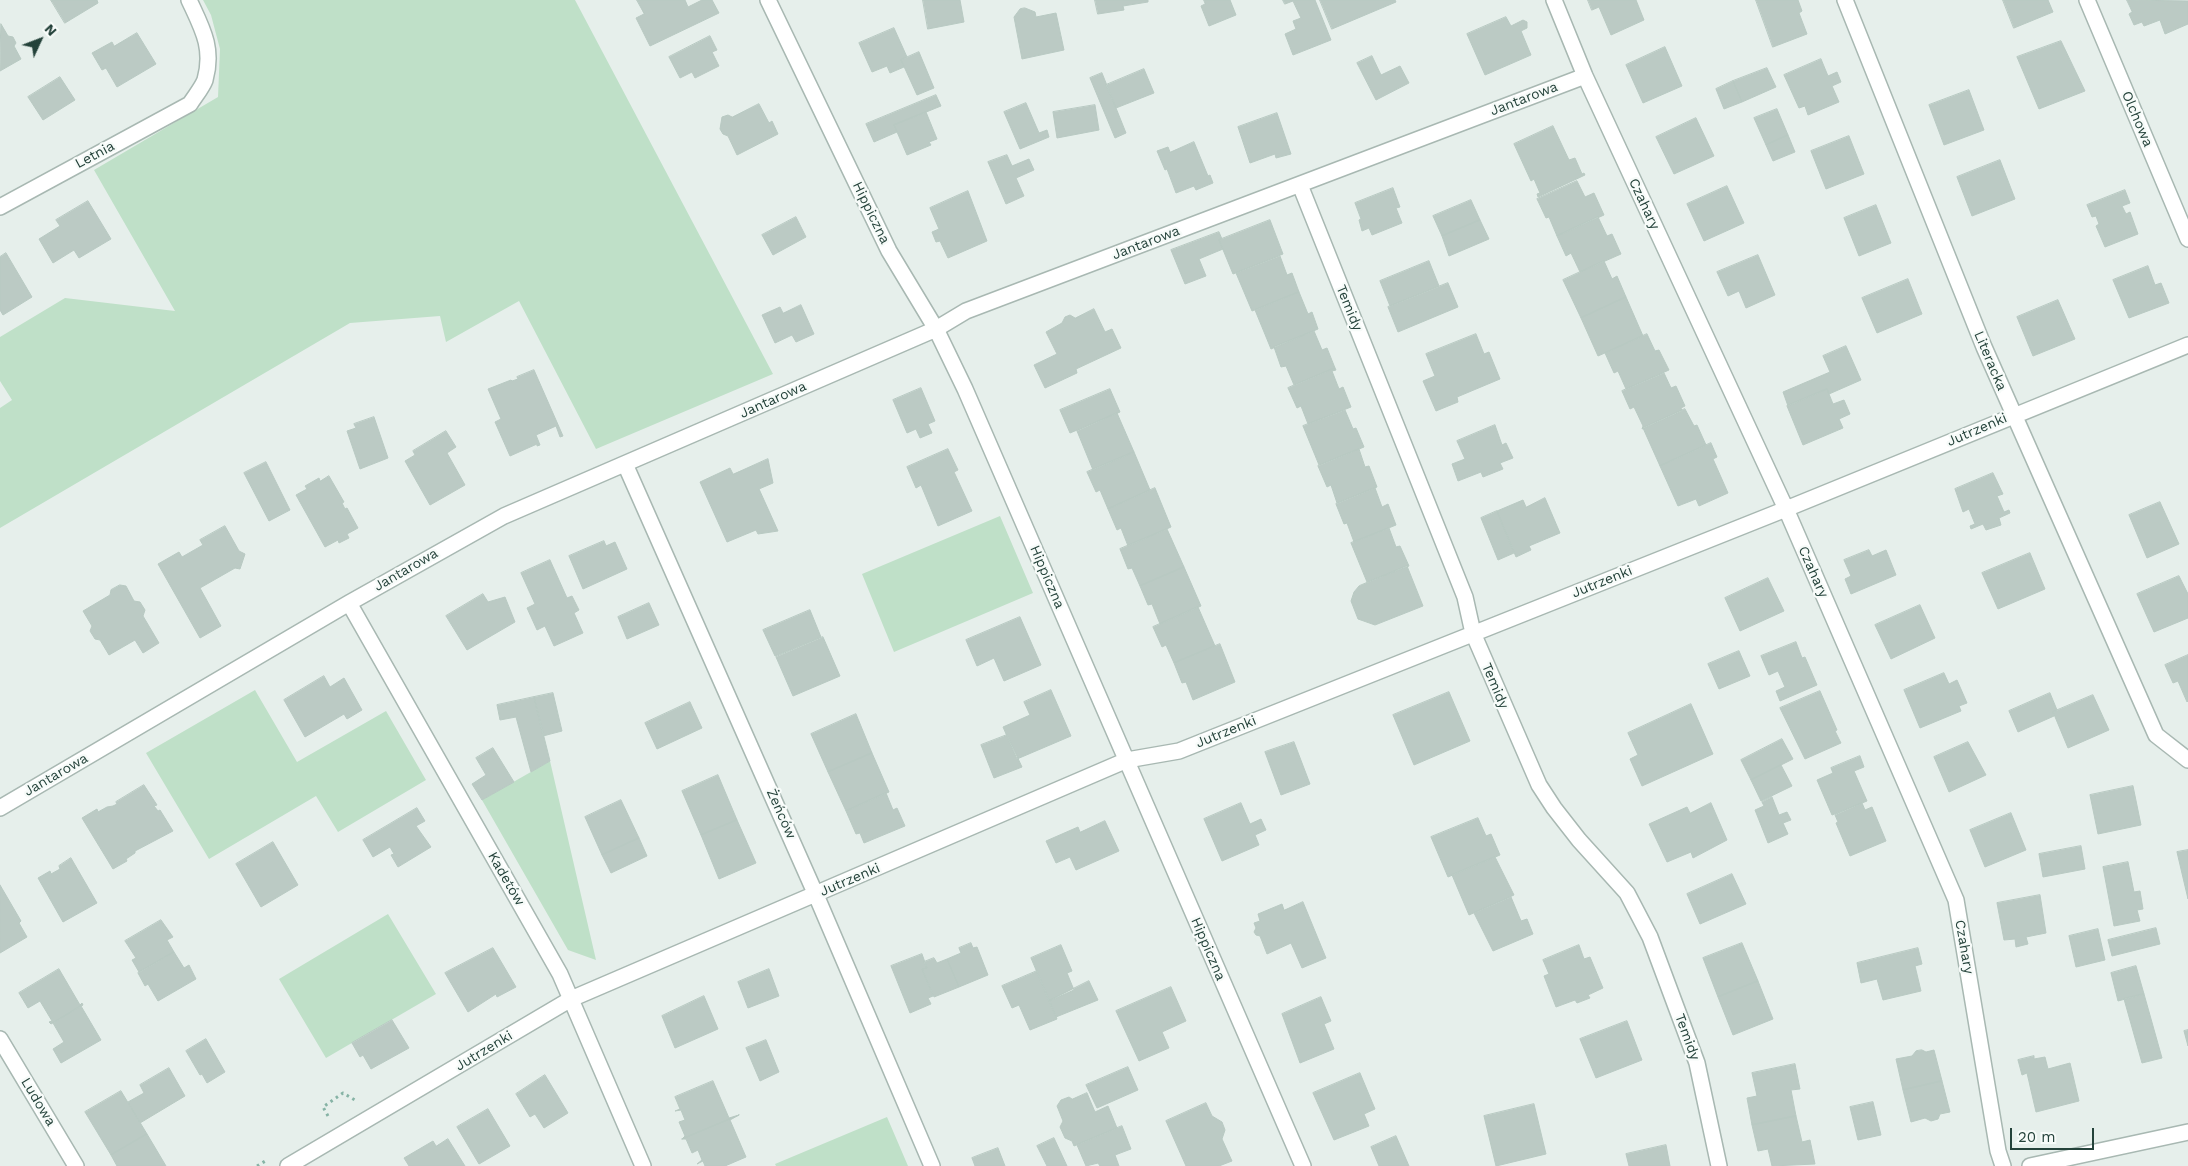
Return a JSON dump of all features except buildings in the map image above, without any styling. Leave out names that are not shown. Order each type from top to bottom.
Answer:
[{"type":"street","name":"Letnia","points":[[0,207],[190,104],[205,81],[208,59],[206,36],[189,0]]},
{"type":"street","name":"Hippiczna","points":[[768,0],[889,251],[936,329],[969,398],[1302,1166]]},
{"type":"street","name":"Czahary","points":[[1554,0],[1585,76],[1786,509],[1956,900],[1998,1152],[2003,1166]]},
{"type":"street","name":"Literacka","points":[[1845,0],[1984,347],[2156,735],[2188,760]]},
{"type":"street","name":"Olchowa","points":[[2087,0],[2188,239]]},
{"type":"street","name":"Jantarowa","points":[[0,808],[349,603],[504,516],[936,329],[966,311],[1585,76]]},
{"type":"street","name":"Temidy","points":[[1300,185],[1465,598],[1473,633],[1539,785],[1579,840],[1627,893],[1650,937],[1697,1063],[1719,1166]]},
{"type":"street","name":"Jutrzenki","points":[[288,1166],[571,999],[1126,760],[1179,751],[1786,509],[2188,345]]},
{"type":"street","name":"Żeńców","points":[[625,464],[816,895],[932,1166]]},
{"type":"street","name":"Kadetów","points":[[349,603],[560,974],[643,1166]]},
{"type":"street","name":"Ludowa","points":[[0,1039],[76,1166]]},
{"type":"street","points":[[2030,1166],[2188,1132]]},
{"type":"green space","points":[[203,0],[575,0],[773,374],[596,449],[519,301],[446,342],[440,316],[350,323],[0,528],[0,408],[12,400],[0,381],[0,337],[65,298],[175,311],[94,170],[218,97],[220,49],[211,15]]},
{"type":"green space","points":[[1000,516],[1033,593],[894,652],[862,574]]},
{"type":"green space","points":[[255,690],[297,762],[386,711],[426,780],[338,832],[316,796],[209,859],[146,753]]},
{"type":"green space","points":[[550,761],[596,960],[568,950],[482,800]]},
{"type":"green space","points":[[388,914],[436,994],[326,1058],[279,979]]},
{"type":"green space","points":[[887,1117],[908,1166],[776,1166],[775,1164]]}]
